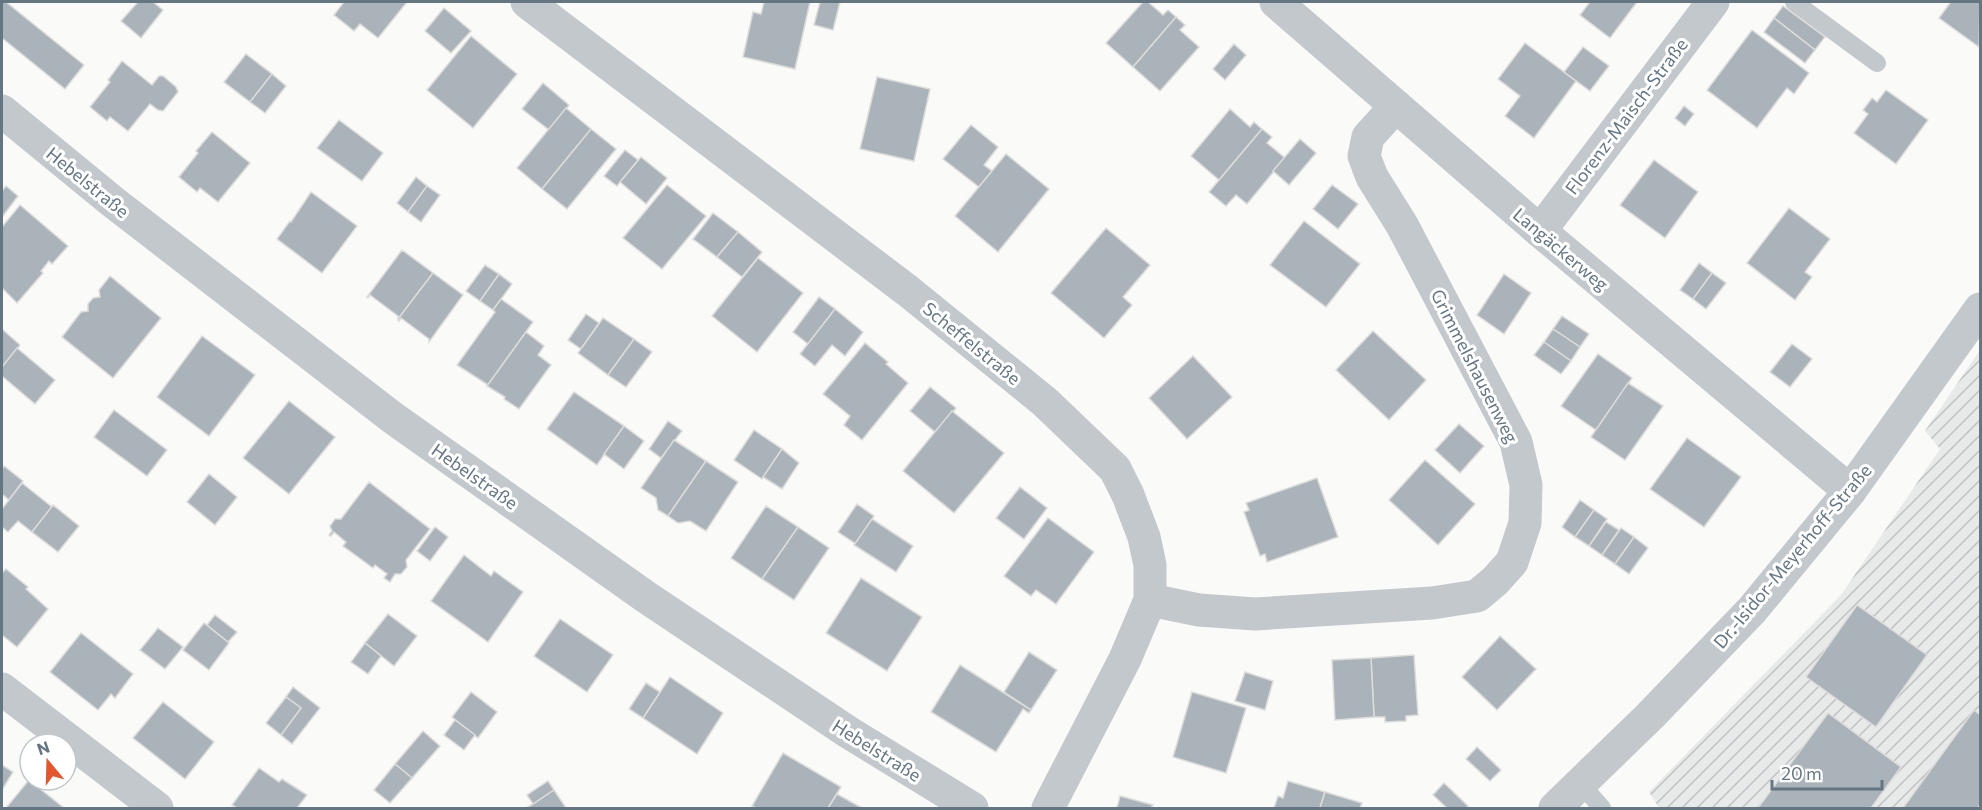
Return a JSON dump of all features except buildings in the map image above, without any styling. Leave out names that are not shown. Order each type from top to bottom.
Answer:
[{"type":"street","name":"Scheffelstraße","points":[[527,2],[908,291],[1045,402],[1116,469],[1144,537],[1150,565],[1150,600],[1125,659],[1048,808]]},
{"type":"street","name":"Langäckerweg","points":[[1276,2],[1540,231],[1851,490]]},
{"type":"street","name":"Florenz-Maisch-Straße","points":[[1540,231],[1713,2]]},
{"type":"street","name":"Grimmelshausenweg","points":[[1150,600],[1199,610],[1255,614],[1432,603],[1477,596],[1512,562],[1525,523],[1526,485],[1516,442],[1402,225],[1372,177],[1364,156],[1368,137],[1396,106]]},
{"type":"street","name":"Hebelstraße","points":[[2,111],[112,202],[393,418],[646,597],[848,732],[972,808]]},
{"type":"street","name":"Dr.-Isidor-Meyerhoff-Straße","points":[[1555,808],[1650,716],[1752,610],[1851,490],[1980,309]]},
{"type":"street","points":[[2,689],[157,808]]},
{"type":"lane","points":[[1794,2],[1876,63]]},
{"type":"lane","points":[[1580,783],[1602,808]]},
{"type":"shaded area","points":[[1980,350],[1980,808],[1659,808],[1649,792],[1841,595],[1940,449],[1925,431]]}]
